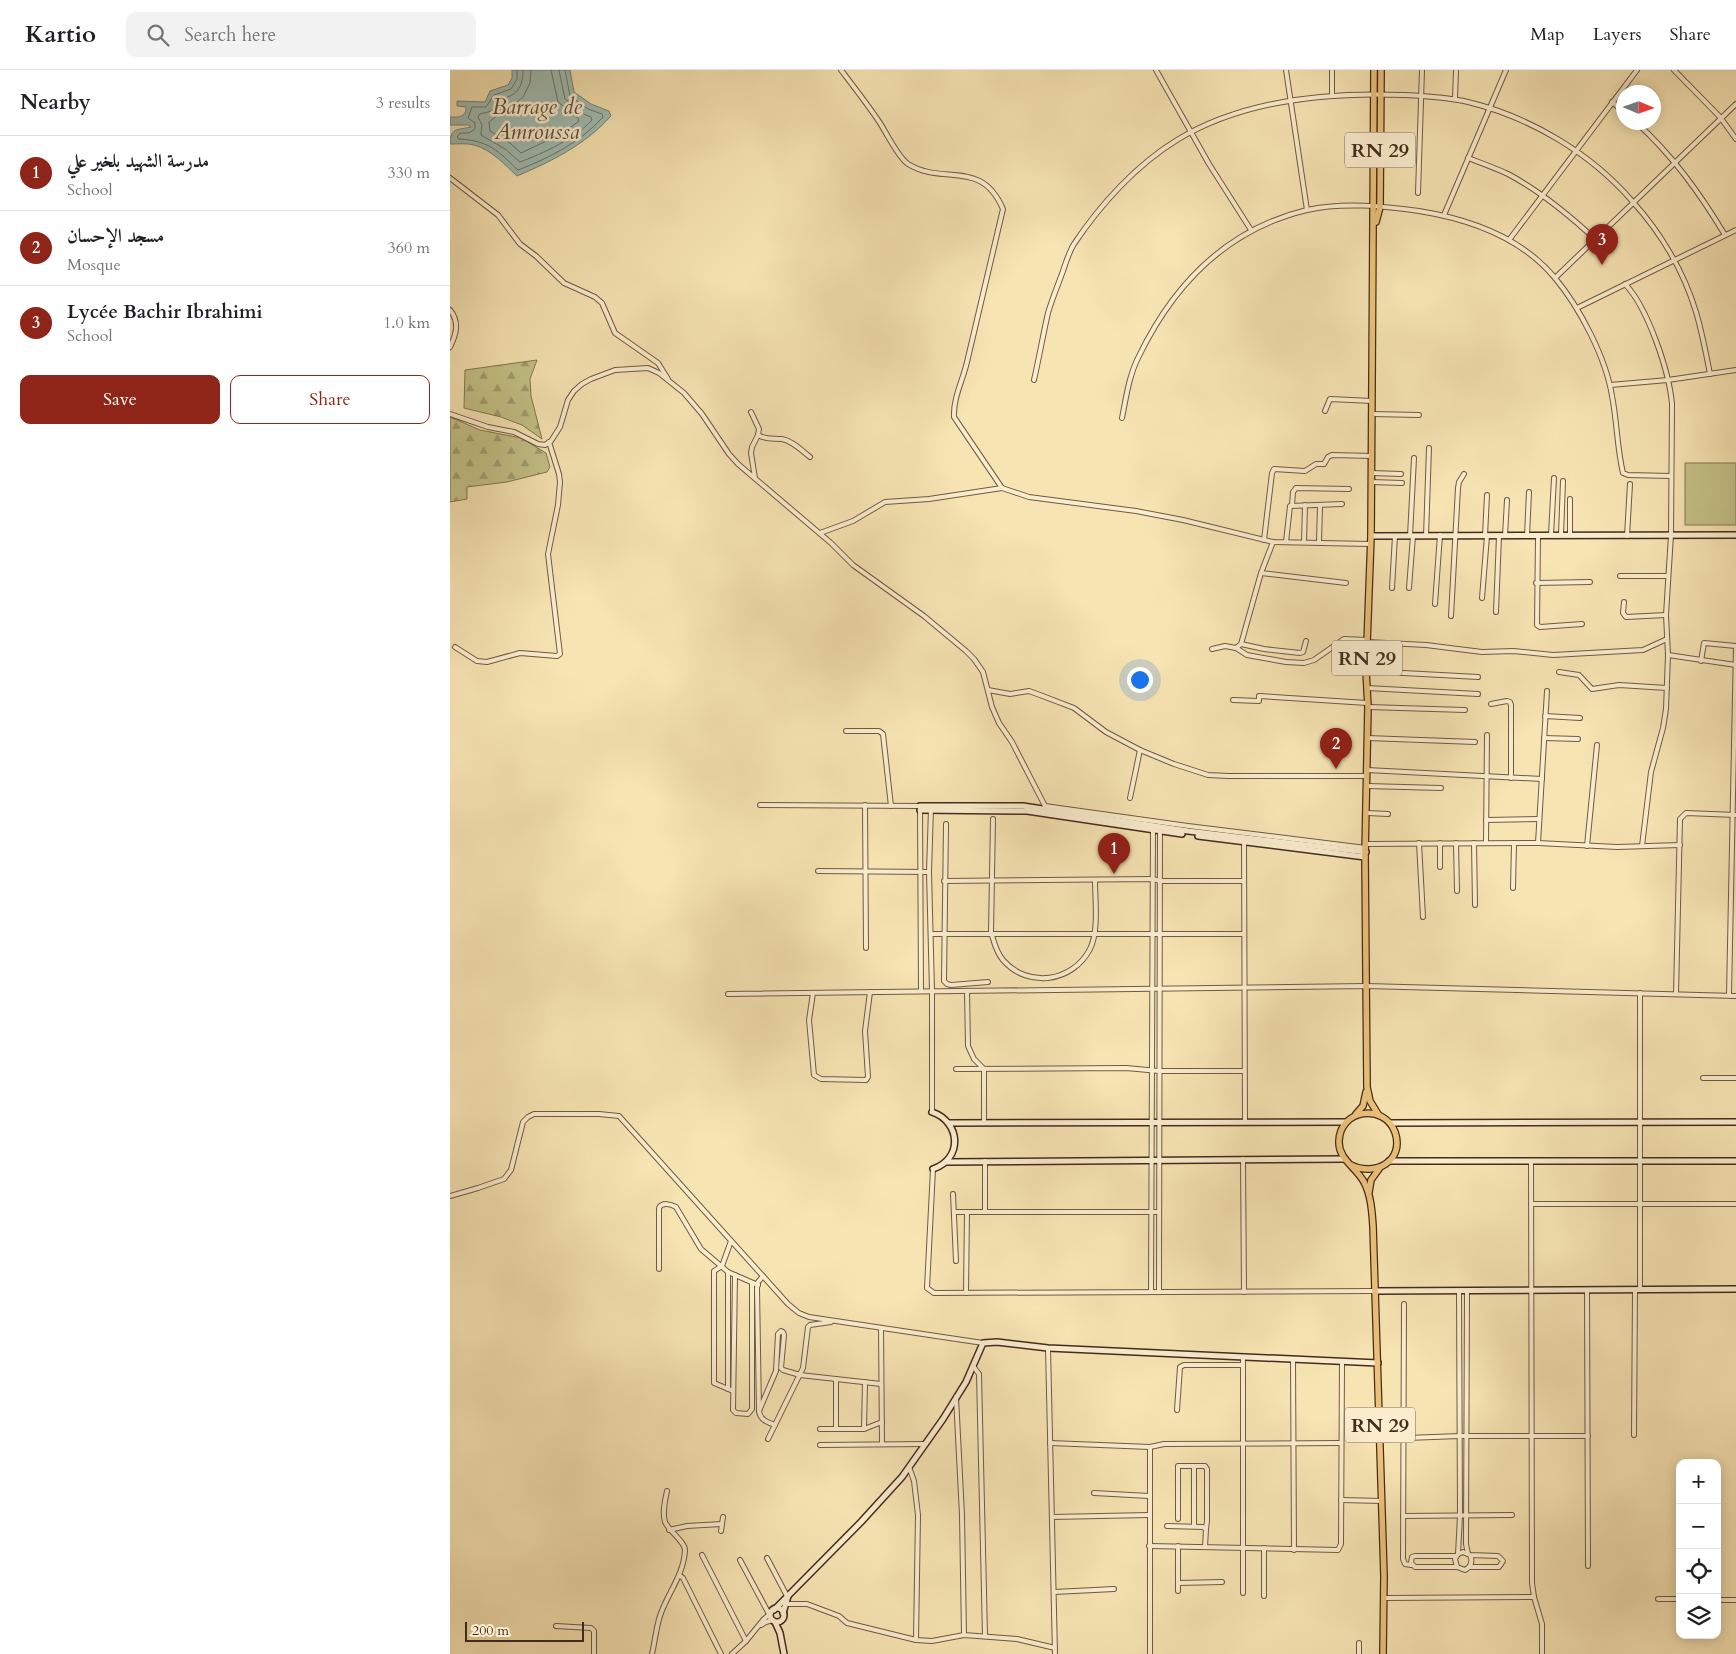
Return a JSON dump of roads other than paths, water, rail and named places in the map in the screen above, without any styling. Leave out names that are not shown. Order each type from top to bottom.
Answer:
[{"type":"main road","name":"RN 29","points":[[1369,1197],[1372,1180],[1396,1149],[1396,1136],[1390,1123],[1378,1114],[1370,1101],[1367,1087],[1366,670],[1371,536],[1374,228],[1376,207],[1377,94],[1374,70]]},
{"type":"main road","name":"RN 29","points":[[1377,94],[1381,70]]},
{"type":"main road","points":[[1371,536],[1736,535]]},
{"type":"main road","points":[[920,808],[1027,811],[1244,840],[1366,850]]},
{"type":"main road","name":"RN 29","points":[[1346,1122],[1363,1106],[1367,1087]]},
{"type":"main road","points":[[932,1112],[949,1123],[955,1137],[953,1152],[946,1162]]},
{"type":"main road","points":[[1355,1115],[1362,1113],[1378,1114]]},
{"type":"main road","points":[[949,1123],[1346,1122],[1339,1140],[1341,1153],[1345,1159]]},
{"type":"main road","points":[[1390,1123],[1736,1122]]},
{"type":"main road","name":"RN 29","points":[[1345,1159],[1363,1180],[1369,1197],[1374,1236],[1382,1501],[1383,1654]]},
{"type":"main road","points":[[933,1169],[946,1162],[985,1160],[1345,1159]]},
{"type":"main road","points":[[1389,1160],[1736,1161]]},
{"type":"main road","points":[[1351,1165],[1366,1171],[1382,1167]]},
{"type":"main road","points":[[1376,1291],[1736,1289]]},
{"type":"main road","points":[[784,1654],[780,1633],[770,1617],[771,1612],[861,1522],[902,1477],[956,1397],[983,1343],[997,1342],[1048,1348],[1378,1363]]},
{"type":"main road","points":[[780,1633],[788,1594]]},
{"type":"main road","points":[[771,1612],[780,1610],[783,1613]]},
{"type":"main road","points":[[774,1621],[779,1622],[782,1620]]},
{"type":"street","points":[[841,70],[880,122],[906,162],[918,170],[974,178],[987,185],[998,198],[1003,209],[964,374],[954,402],[954,417],[1002,488]]},
{"type":"street","points":[[1156,70],[1208,164],[1251,230]]},
{"type":"street","points":[[1286,70],[1307,210]]},
{"type":"street","points":[[1332,70],[1332,95]]},
{"type":"street","points":[[1418,193],[1422,70]]},
{"type":"street","points":[[1455,99],[1456,70]]},
{"type":"street","points":[[1444,215],[1506,70]]},
{"type":"street","points":[[1509,240],[1637,70]]},
{"type":"street","points":[[1674,70],[1720,117],[1736,139]]},
{"type":"street","points":[[1034,380],[1049,311],[1072,246],[1101,208],[1136,171],[1175,141],[1232,115],[1291,101],[1332,95],[1377,94],[1455,99],[1489,108],[1531,125],[1576,151],[1604,173],[1634,202],[1674,261],[1696,312],[1710,374]]},
{"type":"street","points":[[1612,102],[1616,105]]},
{"type":"street","points":[[1554,278],[1720,117],[1736,104]]},
{"type":"street","points":[[1644,130],[1675,162],[1704,200],[1725,235]]},
{"type":"street","points":[[1468,158],[1506,173],[1542,195],[1580,224],[1595,239]]},
{"type":"street","points":[[450,178],[498,215],[520,244],[536,256],[564,284],[595,297],[602,303],[615,333],[658,363],[671,383]]},
{"type":"street","points":[[1122,418],[1127,390],[1137,358],[1162,316],[1199,268],[1230,243],[1268,222],[1307,210],[1341,207],[1376,207],[1444,215],[1482,228],[1509,240],[1535,259],[1554,278],[1577,308],[1585,323],[1610,385],[1623,473],[1628,475],[1671,476]]},
{"type":"street","points":[[1577,308],[1736,230]]},
{"type":"street","points":[[1625,284],[1632,292],[1647,322],[1668,380],[1672,404],[1671,536],[1666,615],[1667,688],[1663,728],[1651,772],[1642,846]]},
{"type":"street","points":[[450,310],[457,322],[456,334],[450,347]]},
{"type":"street","points":[[450,414],[488,427],[514,432],[538,444],[545,445],[560,427],[568,400],[574,392],[591,379],[615,370],[635,368],[648,368],[659,373],[684,393],[702,414],[729,454],[755,478],[820,533],[853,565],[924,616],[966,651],[983,672],[992,707],[999,723],[1012,742],[1045,806],[1366,850],[1420,843],[1538,842],[1587,846],[1680,845]]},
{"type":"street","points":[[1610,385],[1668,380],[1736,370]]},
{"type":"street","points":[[1324,411],[1330,398],[1372,401]]},
{"type":"street","points":[[751,412],[759,429],[751,453],[755,478]]},
{"type":"street","points":[[1372,414],[1418,415]]},
{"type":"street","points":[[758,435],[764,439],[783,439],[810,457]]},
{"type":"street","points":[[456,647],[477,661],[487,662],[520,653],[557,656],[560,654],[548,554],[558,506],[560,474],[549,442]]},
{"type":"street","points":[[1426,536],[1429,448]]},
{"type":"street","points":[[1264,540],[1272,473],[1274,470],[1305,471],[1316,464],[1324,464],[1328,457],[1332,455],[1372,456]]},
{"type":"street","points":[[1410,588],[1414,458]]},
{"type":"street","points":[[1371,472],[1401,474]]},
{"type":"street","points":[[1451,616],[1458,488],[1464,474]]},
{"type":"street","points":[[1551,536],[1554,478]]},
{"type":"street","points":[[1561,535],[1563,481]]},
{"type":"street","points":[[1371,482],[1402,483]]},
{"type":"street","points":[[1627,536],[1630,484]]},
{"type":"street","points":[[820,533],[853,521],[884,502],[929,499],[1002,488],[1030,497],[1136,511],[1183,520],[1273,542],[1370,544]]},
{"type":"street","points":[[1286,542],[1288,507],[1292,504],[1293,492],[1296,488],[1348,489]]},
{"type":"street","points":[[1527,536],[1528,492]]},
{"type":"street","points":[[1482,598],[1487,495]]},
{"type":"street","points":[[1570,499],[1570,535]]},
{"type":"street","points":[[1496,612],[1507,500]]},
{"type":"street","points":[[1292,504],[1320,506],[1342,504]]},
{"type":"street","points":[[1304,542],[1305,505]]},
{"type":"street","points":[[1319,542],[1320,506]]},
{"type":"street","points":[[1435,604],[1440,535]]},
{"type":"street","points":[[1392,588],[1395,536]]},
{"type":"street","points":[[1538,536],[1536,625],[1540,627],[1582,624]]},
{"type":"street","points":[[1236,648],[1241,644],[1273,542]]},
{"type":"street","points":[[1262,573],[1346,584]]},
{"type":"street","points":[[1620,576],[1668,576]]},
{"type":"street","points":[[1536,583],[1590,582]]},
{"type":"street","points":[[1624,602],[1623,613],[1626,617],[1666,615]]},
{"type":"street","points":[[1212,649],[1226,646],[1236,648],[1247,655],[1286,662],[1304,663],[1314,660],[1344,639],[1426,645],[1482,652],[1513,651],[1553,654],[1643,650],[1667,640]]},
{"type":"street","points":[[1241,644],[1300,653],[1303,652],[1306,641]]},
{"type":"street","points":[[1700,661],[1704,644],[1736,646],[1735,815],[1729,995]]},
{"type":"street","points":[[1668,655],[1700,661],[1736,664]]},
{"type":"street","points":[[1366,670],[1478,677]]},
{"type":"street","points":[[1559,672],[1579,675],[1592,689],[1620,685],[1667,688]]},
{"type":"street","points":[[1367,688],[1478,694]]},
{"type":"street","points":[[988,690],[1010,694],[1029,691],[1054,700],[1074,708],[1106,732],[1140,750],[1174,764],[1208,774],[1228,776],[1367,773],[1542,779]]},
{"type":"street","points":[[1538,842],[1547,691]]},
{"type":"street","points":[[1233,700],[1259,701],[1259,696],[1367,705],[1465,710]]},
{"type":"street","points":[[1491,704],[1507,701],[1511,705],[1511,778]]},
{"type":"street","points":[[1545,716],[1580,718]]},
{"type":"street","points":[[846,730],[879,731],[883,734],[891,806]]},
{"type":"street","points":[[1486,842],[1487,735]]},
{"type":"street","points":[[1367,738],[1475,742]]},
{"type":"street","points":[[1544,738],[1578,739]]},
{"type":"street","points":[[1587,846],[1596,745]]},
{"type":"street","points":[[1130,798],[1140,750]]},
{"type":"street","points":[[1367,786],[1441,788]]},
{"type":"street","points":[[760,805],[865,805],[920,808],[921,991]]},
{"type":"street","points":[[865,805],[866,948]]},
{"type":"street","points":[[931,808],[932,1112]]},
{"type":"street","points":[[1367,813],[1388,814]]},
{"type":"street","points":[[1676,994],[1680,819],[1683,815],[1735,815]]},
{"type":"street","points":[[993,819],[991,934],[996,948],[1004,960],[1015,970],[1039,979],[1051,978],[1063,975],[1084,959],[1091,948],[1095,934],[1095,880]]},
{"type":"street","points":[[1486,820],[1539,819]]},
{"type":"street","points":[[946,824],[944,981],[946,984],[988,982]]},
{"type":"street","points":[[1151,1292],[1153,828]]},
{"type":"street","points":[[1159,1292],[1160,829]]},
{"type":"street","points":[[1244,840],[1245,1121]]},
{"type":"street","points":[[1420,843],[1423,917]]},
{"type":"street","points":[[1440,843],[1440,866]]},
{"type":"street","points":[[1456,843],[1457,891]]},
{"type":"street","points":[[1474,843],[1475,905]]},
{"type":"street","points":[[1513,888],[1514,843]]},
{"type":"street","points":[[818,870],[930,872]]},
{"type":"street","points":[[944,881],[1152,879],[1160,881],[1244,882]]},
{"type":"street","points":[[931,934],[1244,934]]},
{"type":"street","points":[[728,994],[1366,986],[1736,996]]},
{"type":"street","points":[[967,991],[968,1046],[974,1059],[984,1069],[984,1123]]},
{"type":"street","points":[[813,993],[809,1020],[814,1075],[821,1079],[866,1080],[868,1078],[866,1031],[870,992]]},
{"type":"street","points":[[1634,1434],[1640,1204],[1640,993]]},
{"type":"street","points":[[956,1068],[1126,1068],[1160,1071],[1244,1071]]},
{"type":"street","points":[[1703,1078],[1736,1078]]},
{"type":"street","points":[[450,1196],[504,1179],[511,1170],[523,1122],[534,1114],[599,1114],[619,1116],[788,1304],[799,1313],[809,1317],[833,1321],[983,1343]]},
{"type":"street","points":[[985,1160],[985,1212]]},
{"type":"street","points":[[1243,1160],[1244,1292]]},
{"type":"street","points":[[1531,1161],[1532,1576],[1534,1597],[1542,1624],[1542,1654]]},
{"type":"street","points":[[933,1169],[927,1288],[934,1293],[1376,1291]]},
{"type":"street","points":[[953,1194],[956,1262]]},
{"type":"street","points":[[1531,1204],[1736,1204]]},
{"type":"street","points":[[659,1269],[659,1208],[663,1205],[672,1205],[676,1207],[701,1249],[728,1272],[758,1285]]},
{"type":"street","points":[[954,1212],[1159,1212]]},
{"type":"street","points":[[966,1293],[967,1212]]},
{"type":"street","points":[[730,1390],[716,1385],[714,1382],[714,1271],[722,1266],[731,1241]]},
{"type":"street","points":[[728,1272],[730,1390],[734,1412],[750,1412],[752,1409],[752,1283]]},
{"type":"street","points":[[730,1390],[735,1275]]},
{"type":"street","points":[[763,1276],[758,1285],[759,1411],[764,1420],[775,1425]]},
{"type":"street","points":[[1457,1567],[1454,1562],[1457,1555],[1460,1516],[1459,1291]]},
{"type":"street","points":[[1467,1291],[1466,1544],[1472,1561],[1470,1567]]},
{"type":"street","points":[[1587,1291],[1588,1566]]},
{"type":"street","points":[[1404,1304],[1403,1559],[1405,1564],[1415,1567],[1457,1567],[1462,1570],[1470,1567],[1499,1567],[1503,1561],[1498,1556],[1469,1555],[1463,1552],[1457,1555],[1416,1556],[1412,1557],[1411,1565]]},
{"type":"street","points":[[768,1439],[805,1361],[808,1327],[833,1321]]},
{"type":"street","points":[[880,1328],[882,1444]]},
{"type":"street","points":[[759,1411],[776,1371],[779,1332],[783,1332],[784,1335],[782,1368],[800,1375],[881,1384]]},
{"type":"street","points":[[1048,1348],[1056,1654]]},
{"type":"street","points":[[1459,1351],[1466,1351]]},
{"type":"street","points":[[1243,1357],[1243,1593]]},
{"type":"street","points":[[1293,1359],[1294,1550]]},
{"type":"street","points":[[1149,1546],[1338,1550],[1341,1544],[1342,1362]]},
{"type":"street","points":[[1177,1410],[1180,1367],[1184,1365],[1243,1365]]},
{"type":"street","points":[[973,1366],[979,1374],[985,1636]]},
{"type":"street","points":[[836,1379],[836,1429]]},
{"type":"street","points":[[864,1429],[865,1382]]},
{"type":"street","points":[[956,1397],[962,1515],[964,1635]]},
{"type":"street","points":[[820,1429],[864,1429],[882,1422]]},
{"type":"street","points":[[1380,1439],[1460,1436],[1588,1436]]},
{"type":"street","points":[[1050,1443],[1150,1447],[1164,1444],[1342,1443]]},
{"type":"street","points":[[820,1445],[925,1444]]},
{"type":"street","points":[[1150,1447],[1150,1654]]},
{"type":"street","points":[[1178,1519],[1177,1468],[1180,1465],[1205,1466],[1207,1469],[1206,1547]]},
{"type":"street","points":[[1194,1466],[1194,1526]]},
{"type":"street","points":[[909,1467],[914,1481],[918,1515],[916,1640]]},
{"type":"street","points":[[652,1654],[660,1615],[679,1575],[685,1549],[683,1544],[669,1530],[665,1520],[663,1508],[667,1491]]},
{"type":"street","points":[[1094,1493],[1149,1496]]},
{"type":"street","points":[[1341,1500],[1382,1501]]},
{"type":"street","points":[[1052,1516],[1149,1515]]},
{"type":"street","points":[[1403,1516],[1512,1515]]},
{"type":"street","points":[[721,1531],[722,1517]]},
{"type":"street","points":[[669,1530],[688,1526],[721,1524]]},
{"type":"street","points":[[1167,1526],[1194,1526],[1206,1529]]},
{"type":"street","points":[[1178,1546],[1178,1591]]},
{"type":"street","points":[[1264,1548],[1264,1596]]},
{"type":"street","points":[[702,1555],[746,1641]]},
{"type":"street","points":[[767,1558],[788,1594]]},
{"type":"street","points":[[732,1654],[771,1612],[740,1560]]},
{"type":"street","points":[[679,1575],[721,1654]]},
{"type":"street","points":[[1178,1583],[1222,1582]]},
{"type":"street","points":[[1054,1592],[1114,1590]]},
{"type":"street","points":[[1384,1598],[1534,1597]]},
{"type":"street","points":[[1658,1599],[1676,1600]]},
{"type":"street","points":[[1721,1600],[1736,1600]]},
{"type":"street","points":[[785,1604],[807,1604],[840,1616],[847,1622],[916,1640],[932,1641],[964,1635],[985,1636],[1017,1639],[1055,1648]]},
{"type":"street","points":[[759,1626],[766,1622],[774,1621]]},
{"type":"street","points":[[556,1626],[591,1628],[594,1631],[594,1654]]},
{"type":"street","points":[[1359,1643],[1359,1654]]},
{"type":"water","name":"Barrage de Amroussa","points":[[512,70],[570,70],[574,92],[591,104],[609,111],[611,116],[579,144],[517,176],[497,158],[480,147],[468,144],[450,144],[453,132],[471,127],[468,125],[450,125],[450,117],[461,116],[466,111],[466,107],[457,106],[457,101],[485,102],[490,91],[508,85],[512,78]]},
{"type":"place","name":"Lycée Bachir Ibrahimi","points":[[1602,265]]},
{"type":"place","name":"مسجد الإحسان","points":[[1336,769]]},
{"type":"place","name":"مدرسة الشهيد بلخير علي","points":[[1114,874]]}]
